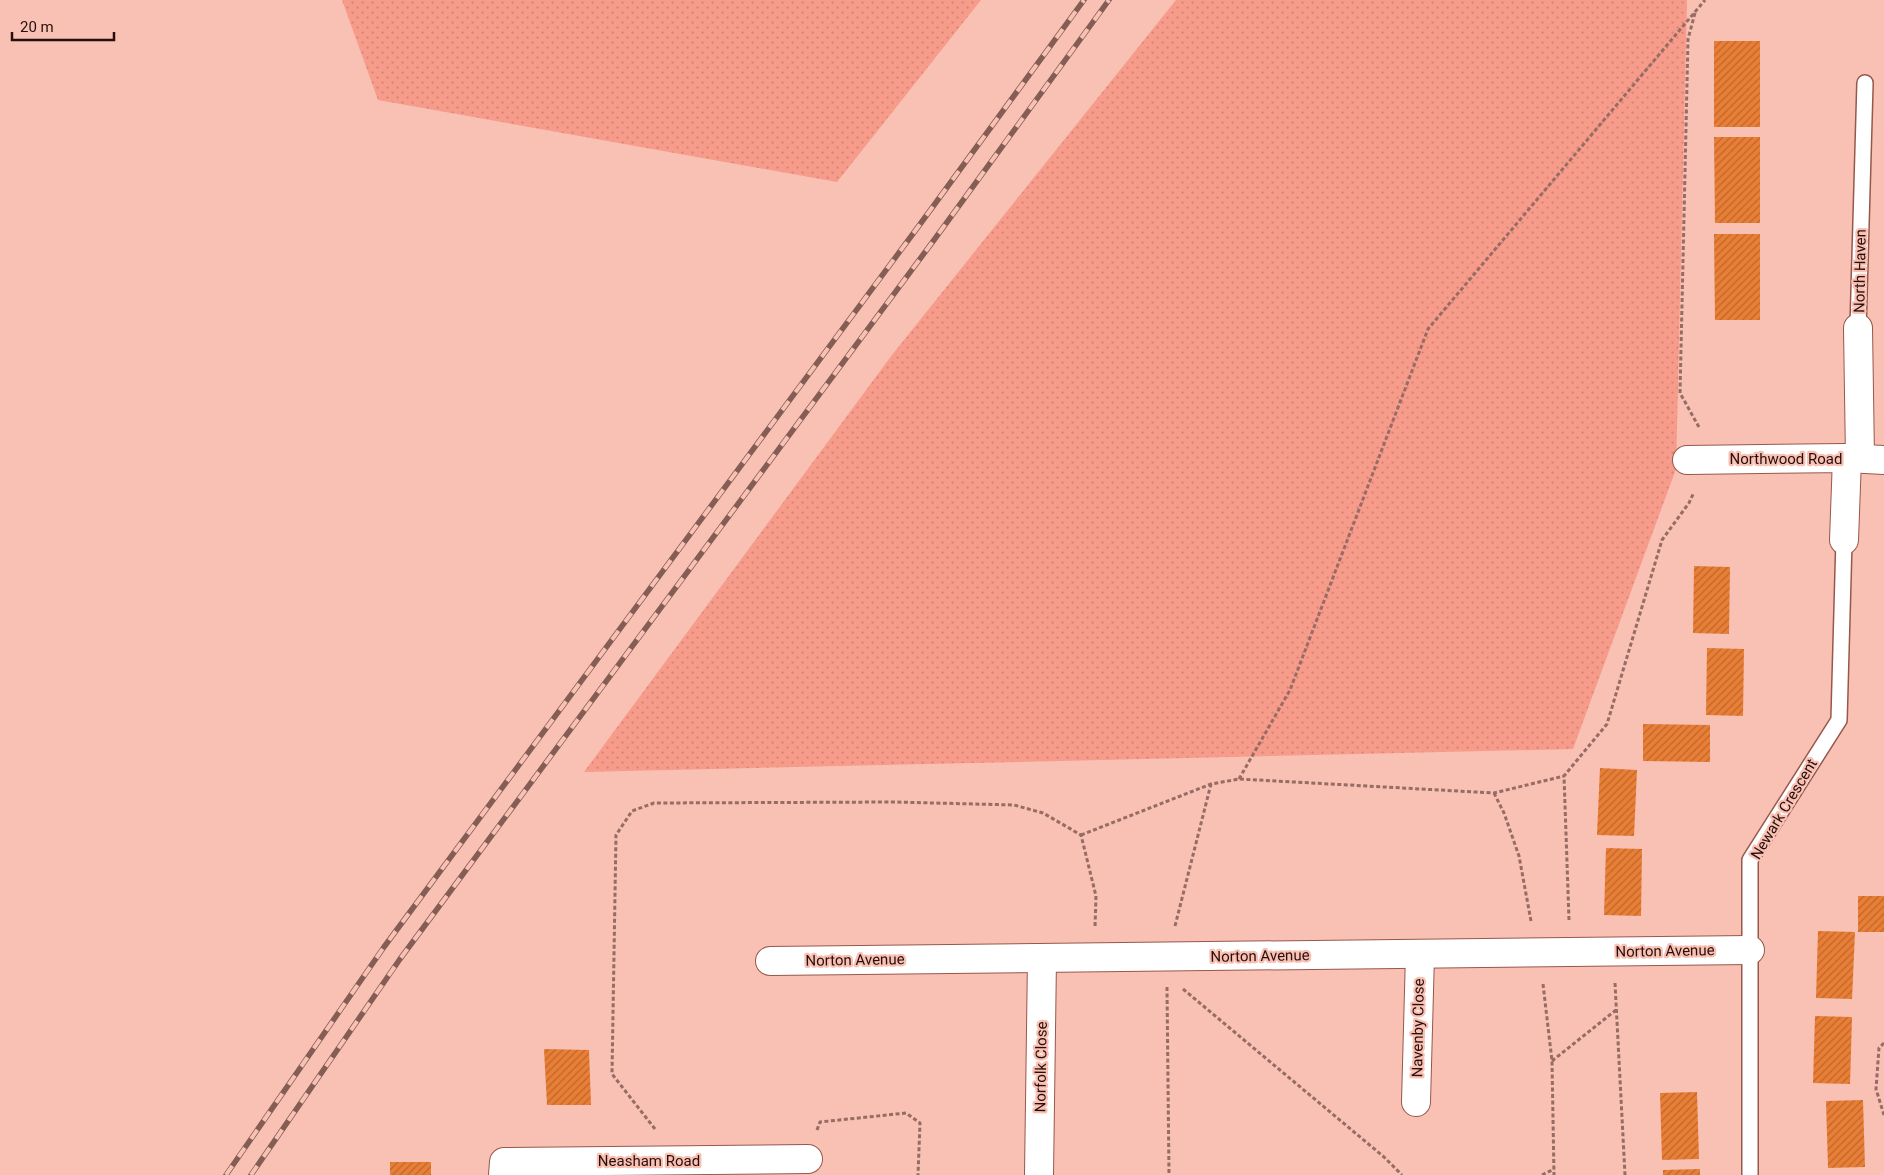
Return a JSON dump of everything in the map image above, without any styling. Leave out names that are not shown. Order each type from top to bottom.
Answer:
[{"type":"street","name":"North Haven","points":[[1844,540],[1864,459],[1858,328]]},
{"type":"street","name":"Northwood Road","points":[[1699,460],[1864,459]]},
{"type":"street","name":"Norton Avenue","points":[[770,961],[1750,950]]},
{"type":"street","name":"Navenby Close","points":[[1416,1102],[1420,954]]},
{"type":"street","name":"Norfolk Close","points":[[1040,1175],[1042,958]]},
{"type":"street","name":"Neasham Road","points":[[503,1175],[504,1162],[808,1159]]},
{"type":"lane","name":"North Haven","points":[[1858,328],[1865,83]]},
{"type":"lane","name":"Newark Crescent","points":[[1750,1175],[1750,860],[1839,720],[1844,540]]},
{"type":"path","points":[[1239,779],[1290,690],[1428,328],[1705,0]]},
{"type":"path","points":[[1081,835],[1211,784],[1239,779],[1494,793],[1564,776],[1606,724],[1662,540],[1689,503],[1699,460],[1700,429],[1680,393],[1688,39],[1695,14]]},
{"type":"path","points":[[1564,776],[1570,952]]},
{"type":"path","points":[[1494,793],[1504,813],[1519,856],[1544,993],[1552,1061],[1554,1175]]},
{"type":"path","points":[[656,1161],[656,1130],[612,1074],[616,835],[632,811],[654,803],[895,802],[1014,805],[1043,813],[1081,835],[1096,896],[1093,957]]},
{"type":"path","points":[[1613,952],[1625,1175]]},
{"type":"path","points":[[1182,988],[1384,1157],[1402,1175]]},
{"type":"path","points":[[1552,1061],[1616,1010]]},
{"type":"path","points":[[1884,1042],[1879,1048],[1876,1089],[1884,1114]]},
{"type":"path","points":[[808,1159],[820,1122],[906,1114],[920,1123],[918,1175]]},
{"type":"path","points":[[1542,1175],[1554,1169]]},
{"type":"shaded area","points":[[342,0],[981,0],[837,182],[378,100]]},
{"type":"shaded area","points":[[1176,0],[1687,0],[1676,469],[1573,749],[584,772],[892,355]]},
{"type":"building","points":[[1714,41],[1760,41],[1760,127],[1714,127]]},
{"type":"building","points":[[1714,137],[1760,137],[1760,223],[1715,223]]},
{"type":"building","points":[[1714,234],[1760,234],[1760,320],[1715,320]]},
{"type":"building","points":[[1694,566],[1730,567],[1729,634],[1693,633]]},
{"type":"building","points":[[1707,648],[1744,649],[1743,716],[1706,715]]},
{"type":"building","points":[[1643,724],[1710,725],[1710,762],[1643,761]]},
{"type":"building","points":[[1600,768],[1637,770],[1634,836],[1597,835]]},
{"type":"building","points":[[1606,848],[1642,849],[1641,916],[1604,915]]},
{"type":"building","points":[[1858,896],[1884,896],[1884,932],[1858,932]]},
{"type":"building","points":[[1818,931],[1855,932],[1852,999],[1816,998]]},
{"type":"building","points":[[1815,1016],[1852,1017],[1850,1084],[1813,1083]]},
{"type":"building","points":[[544,1049],[589,1050],[591,1105],[547,1105]]},
{"type":"building","points":[[1697,1092],[1699,1159],[1662,1160],[1660,1093]]},
{"type":"building","points":[[1863,1100],[1865,1167],[1828,1168],[1826,1101]]},
{"type":"building","points":[[390,1162],[431,1162],[431,1175],[390,1175]]},
{"type":"building","points":[[1700,1169],[1700,1175],[1663,1175],[1663,1170]]},
{"type":"railway","points":[[226,1175],[384,947],[1084,0]]},
{"type":"railway","points":[[251,1175],[400,959],[934,240],[1109,0]]}]
